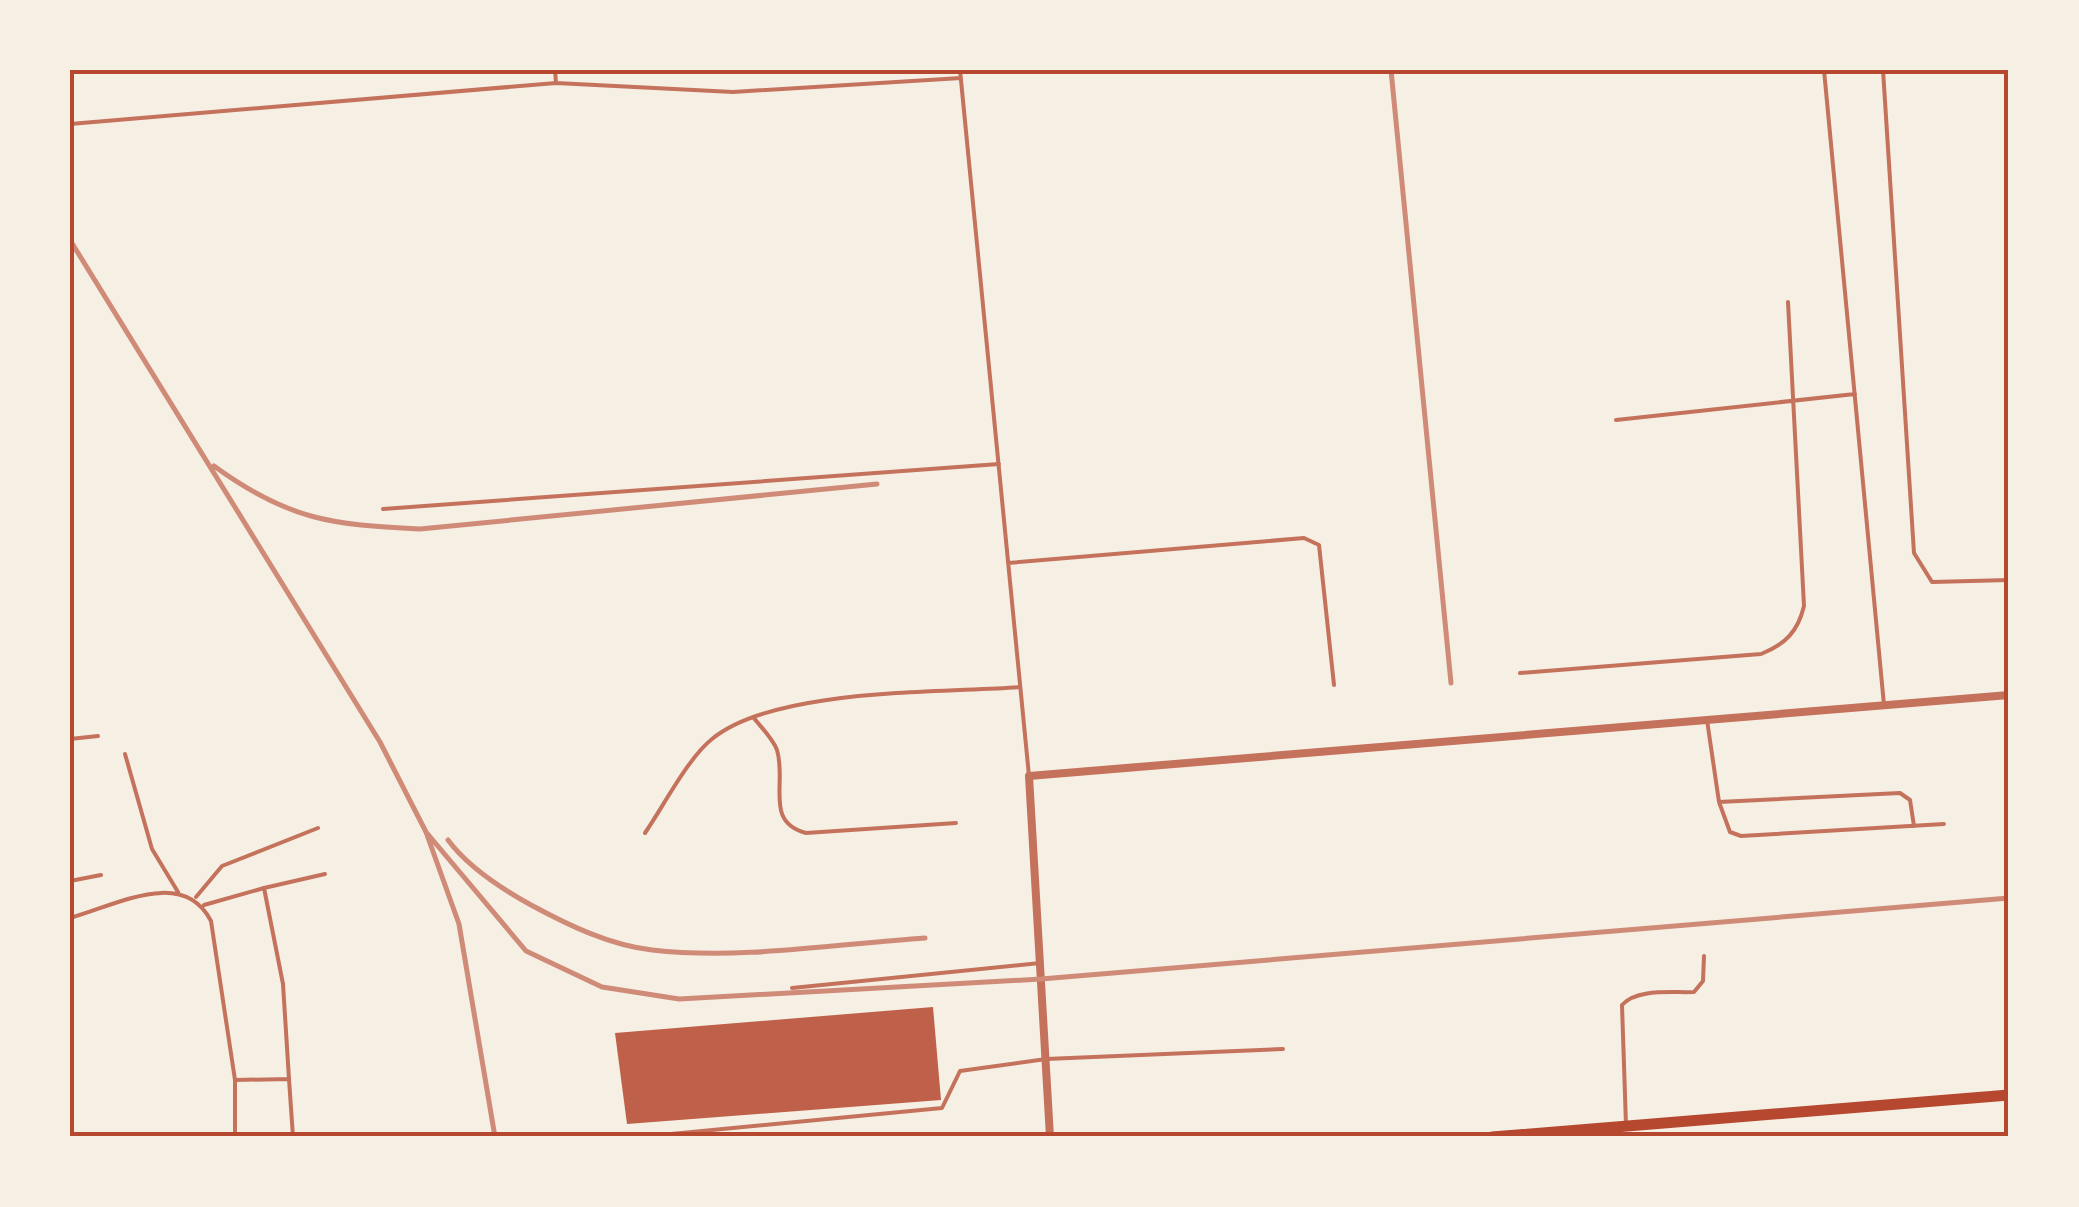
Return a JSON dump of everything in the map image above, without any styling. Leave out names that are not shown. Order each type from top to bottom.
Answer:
[{"type":"main road","points":[[1492,1137],[2009,1096]]},
{"type":"street","points":[[1050,1137],[1029,776],[2009,695]]},
{"type":"lane","points":[[555,70],[556,83]]},
{"type":"lane","points":[[960,70],[1029,776]]},
{"type":"lane","points":[[1824,70],[1884,705]]},
{"type":"lane","points":[[1883,70],[1914,553],[1932,582],[2009,580]]},
{"type":"lane","points":[[70,124],[556,83],[733,92],[961,78]]},
{"type":"lane","points":[[1520,674],[1761,654],[1778,647],[1799,627],[1804,606],[1788,302]]},
{"type":"lane","points":[[1616,420],[1854,394]]},
{"type":"lane","points":[[383,509],[999,464]]},
{"type":"lane","points":[[1008,562],[1304,538],[1319,545],[1334,685]]},
{"type":"lane","points":[[645,834],[708,741],[782,705],[1020,687]]},
{"type":"lane","points":[[754,717],[777,748],[780,818],[789,829],[806,833],[956,822]]},
{"type":"lane","points":[[1706,720],[1724,824],[1741,836],[1944,824]]},
{"type":"lane","points":[[70,739],[98,736]]},
{"type":"lane","points":[[125,754],[152,849],[178,892]]},
{"type":"lane","points":[[1719,802],[1900,793],[1910,800],[1914,826]]},
{"type":"lane","points":[[196,898],[222,866],[318,828]]},
{"type":"lane","points":[[203,905],[324,874]]},
{"type":"lane","points":[[70,881],[101,876]]},
{"type":"lane","points":[[264,888],[283,984],[294,1137]]},
{"type":"lane","points":[[70,918],[178,892],[203,905],[211,921],[235,1080],[236,1137]]},
{"type":"lane","points":[[1626,1126],[1622,1005],[1629,998],[1644,995],[1694,992],[1703,982],[1704,956]]},
{"type":"lane","points":[[792,988],[1040,963]]},
{"type":"lane","points":[[640,1137],[942,1108],[960,1072],[1046,1058],[1282,1049]]},
{"type":"lane","points":[[235,1080],[290,1079]]},
{"type":"building","points":[[933,1007],[941,1100],[627,1124],[615,1033]]},
{"type":"railway","points":[[1391,70],[1451,683]]},
{"type":"railway","points":[[70,240],[380,742],[426,832],[459,924],[495,1137]]},
{"type":"railway","points":[[214,466],[288,509],[336,522],[420,529],[877,484]]},
{"type":"railway","points":[[426,832],[526,951],[602,987],[679,999],[1041,979],[2009,898]]},
{"type":"railway","points":[[448,840],[475,868],[520,899],[559,920],[620,944],[652,950],[720,953],[925,938]]}]
